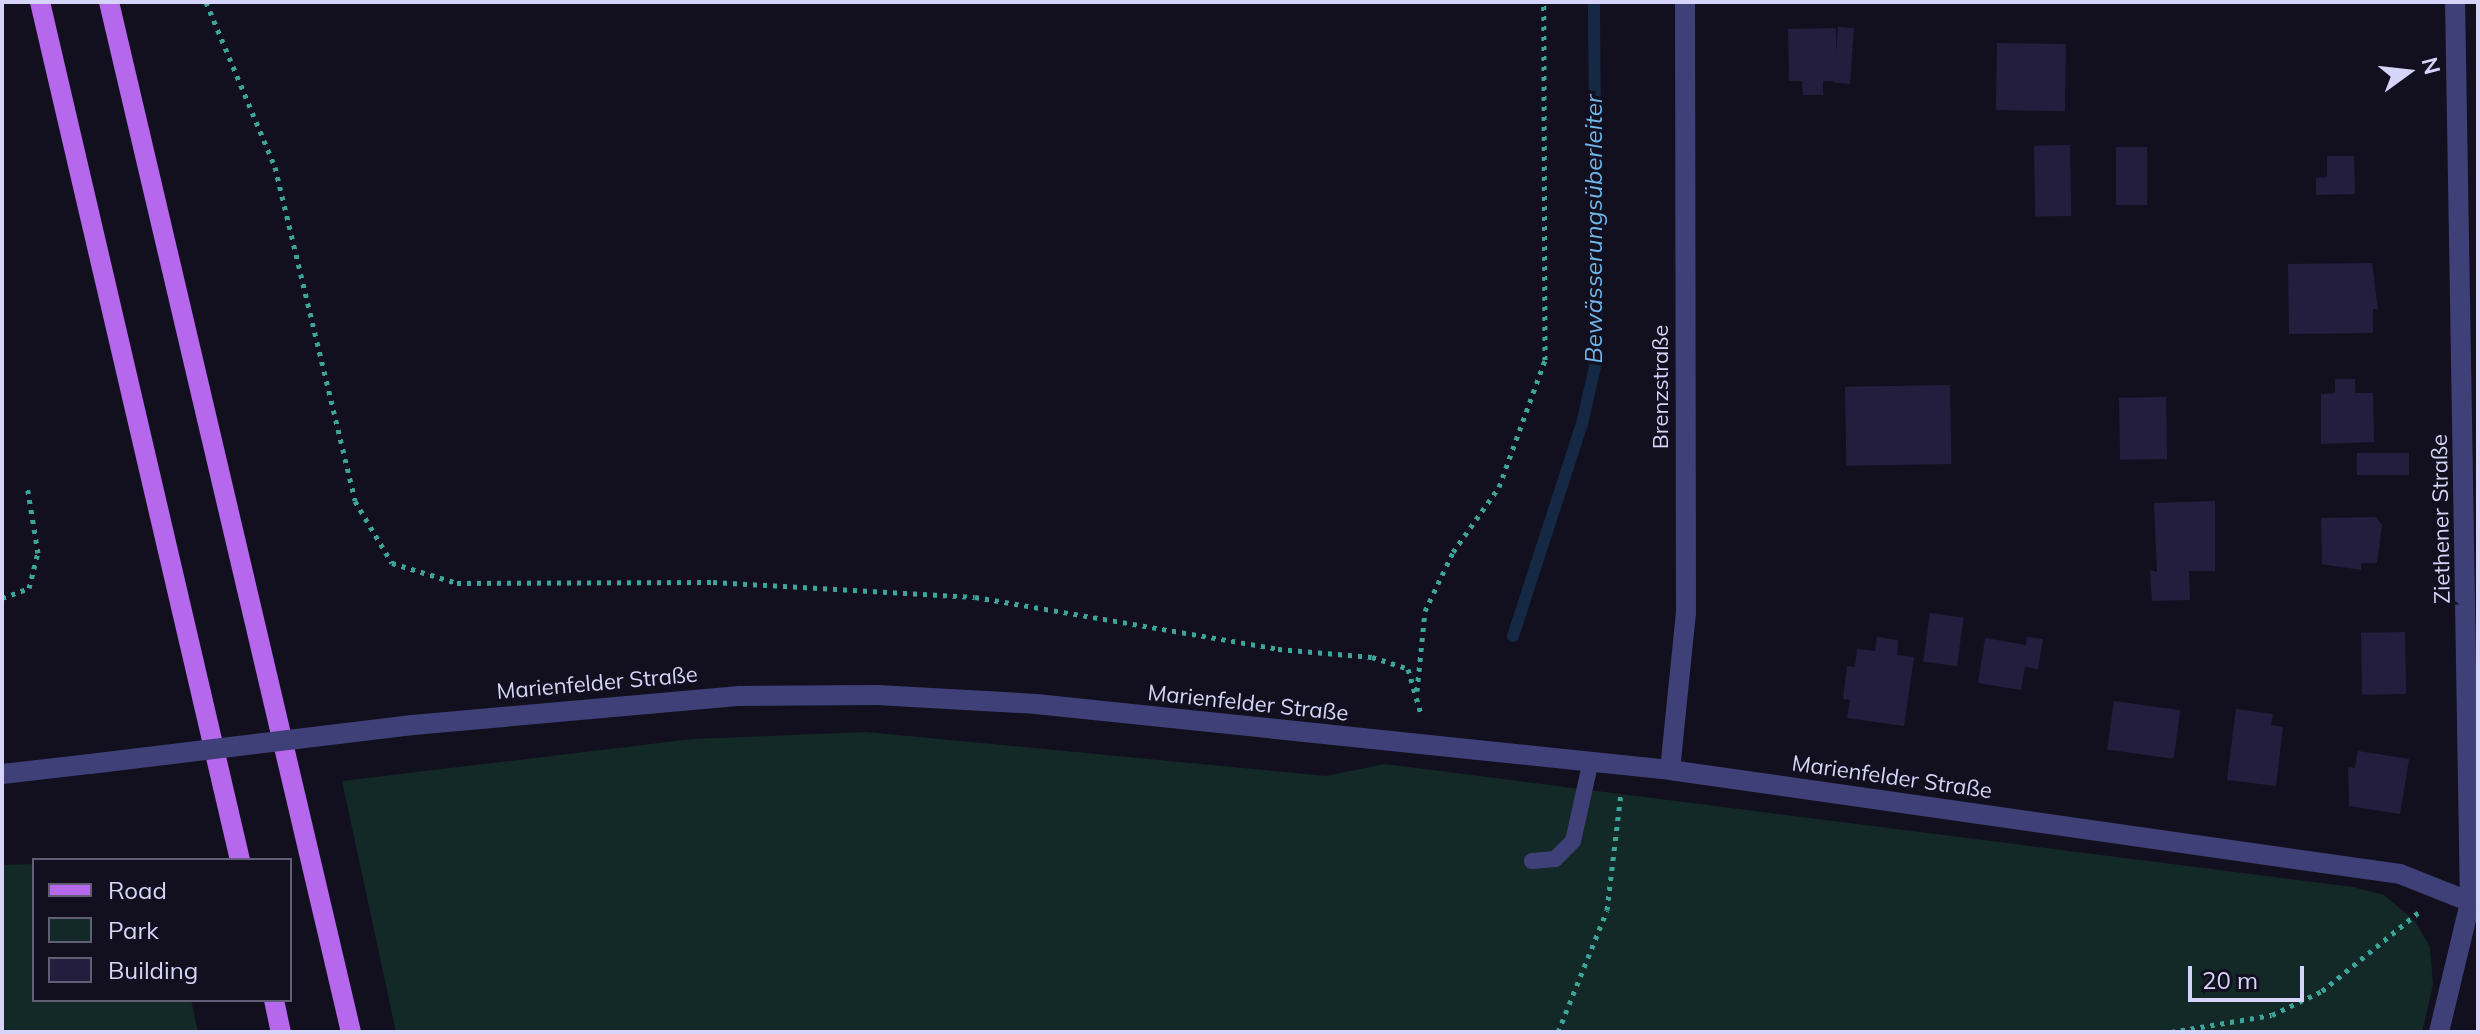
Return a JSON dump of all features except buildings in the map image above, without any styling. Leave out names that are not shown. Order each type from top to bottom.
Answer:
[{"type":"main road","points":[[40,2],[240,858]]},
{"type":"main road","points":[[109,2],[351,1032]]},
{"type":"main road","points":[[274,1002],[281,1032]]},
{"type":"street","name":"Brenzstraße","points":[[1670,770],[1686,613],[1685,2]]},
{"type":"street","name":"Ziethener Straße","points":[[2439,1032],[2474,904],[2455,2]]},
{"type":"street","name":"Marienfelder Straße","points":[[2,774],[413,725],[671,700],[877,695],[1087,709],[1624,769],[1670,770],[2400,874],[2474,904]]},
{"type":"lane","points":[[1532,861],[1555,859],[1573,841],[1590,765]]},
{"type":"path","points":[[206,2],[275,167],[355,501],[392,563],[457,583],[713,582],[975,597],[1278,649],[1372,657],[1408,669],[1417,692]]},
{"type":"path","points":[[1420,747],[1417,692],[1425,611],[1453,552],[1499,487],[1545,360],[1544,2]]},
{"type":"path","points":[[2,598],[29,588],[38,553],[27,485]]},
{"type":"path","points":[[1558,1032],[1607,910],[1624,769]]},
{"type":"path","points":[[2171,1032],[2272,1015],[2322,991],[2443,892]]},
{"type":"green space","points":[[866,732],[1326,776],[1385,764],[2353,887],[2384,895],[2415,921],[2430,947],[2433,985],[2422,1032],[396,1032],[342,781],[693,739]]},
{"type":"green space","points":[[32,864],[32,1002],[191,1002],[198,1032],[2,1032],[2,865]]},
{"type":"waterway","name":"Bewässerungsüberleiter","points":[[1513,636],[1582,424],[1597,358],[1594,2]]}]
